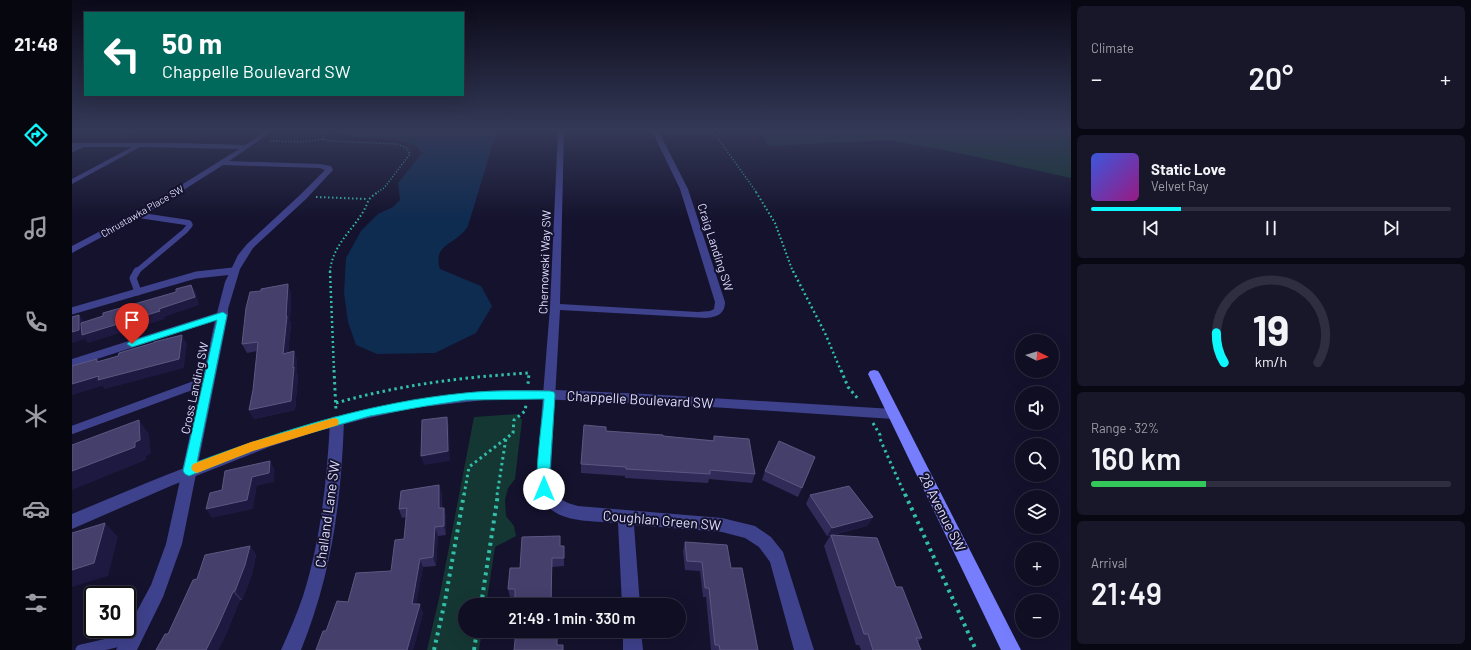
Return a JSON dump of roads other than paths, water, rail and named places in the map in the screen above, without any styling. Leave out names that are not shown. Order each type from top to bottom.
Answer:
[{"type":"main road","name":"28 Avenue SW","points":[[874,374],[1011,650]]},
{"type":"street","points":[[72,182],[112,160]]},
{"type":"street","name":"Chrustawka Place SW","points":[[72,250],[137,215],[227,160]]},
{"type":"street","name":"Chernowski Way SW","points":[[550,395],[555,307],[560,160]]},
{"type":"street","name":"Craig Landing SW","points":[[555,307],[698,315],[711,315],[717,312],[720,308],[720,302],[699,233],[684,189],[669,160]]},
{"type":"street","name":"Cross Landing SW","points":[[189,471],[233,271],[243,254],[250,246],[328,172],[328,168],[320,166],[223,163]]},
{"type":"street","points":[[72,363],[223,315]]},
{"type":"street","name":"Chappelle Boulevard SW","points":[[72,522],[189,471],[251,447],[370,412],[466,396],[550,395],[674,399],[893,414]]},
{"type":"street","name":"Coughlan Green SW","points":[[550,395],[544,470],[544,489],[550,500],[564,510],[578,513],[736,527],[749,531],[765,542],[777,558],[804,650]]},
{"type":"street","name":"Challand Lane SW","points":[[291,650],[322,563],[334,478],[337,421]]},
{"type":"street","points":[[129,644],[148,610],[165,571],[178,530],[189,471]]},
{"type":"street","points":[[626,517],[631,598]]},
{"type":"street","points":[[632,638],[633,650]]},
{"type":"lane","points":[[137,215],[184,222],[189,223],[190,225],[185,232],[136,272],[133,278],[138,292]]},
{"type":"lane","points":[[72,311],[196,275],[233,271]]},
{"type":"lane","points":[[72,430],[208,380]]},
{"type":"lane","points":[[81,650],[129,644]]},
{"type":"water","points":[[416,160],[488,160],[468,226],[458,237],[442,249],[438,260],[440,269],[481,286],[492,306],[476,333],[435,353],[377,354],[356,345],[348,322],[344,293],[346,258],[361,231],[378,214],[393,207],[400,200],[398,183]]}]
